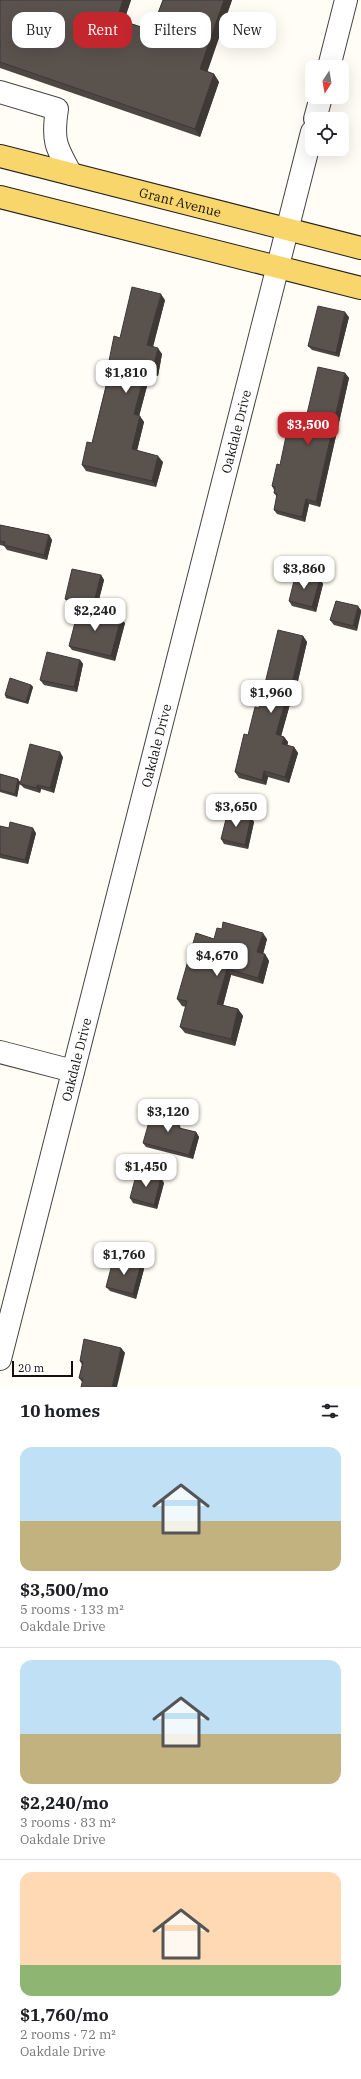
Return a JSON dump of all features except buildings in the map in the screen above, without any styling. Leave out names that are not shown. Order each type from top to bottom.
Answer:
[{"type":"main road","name":"Grant Avenue","points":[[0,156],[287,231],[361,248]]},
{"type":"main road","points":[[0,197],[361,288]]},
{"type":"street","points":[[331,60],[346,0]]},
{"type":"street","points":[[0,92],[57,109],[53,131],[56,147],[71,174]]},
{"type":"street","name":"Oakdale Drive","points":[[0,1359],[306,156]]},
{"type":"street","points":[[0,1052],[73,1072]]}]
